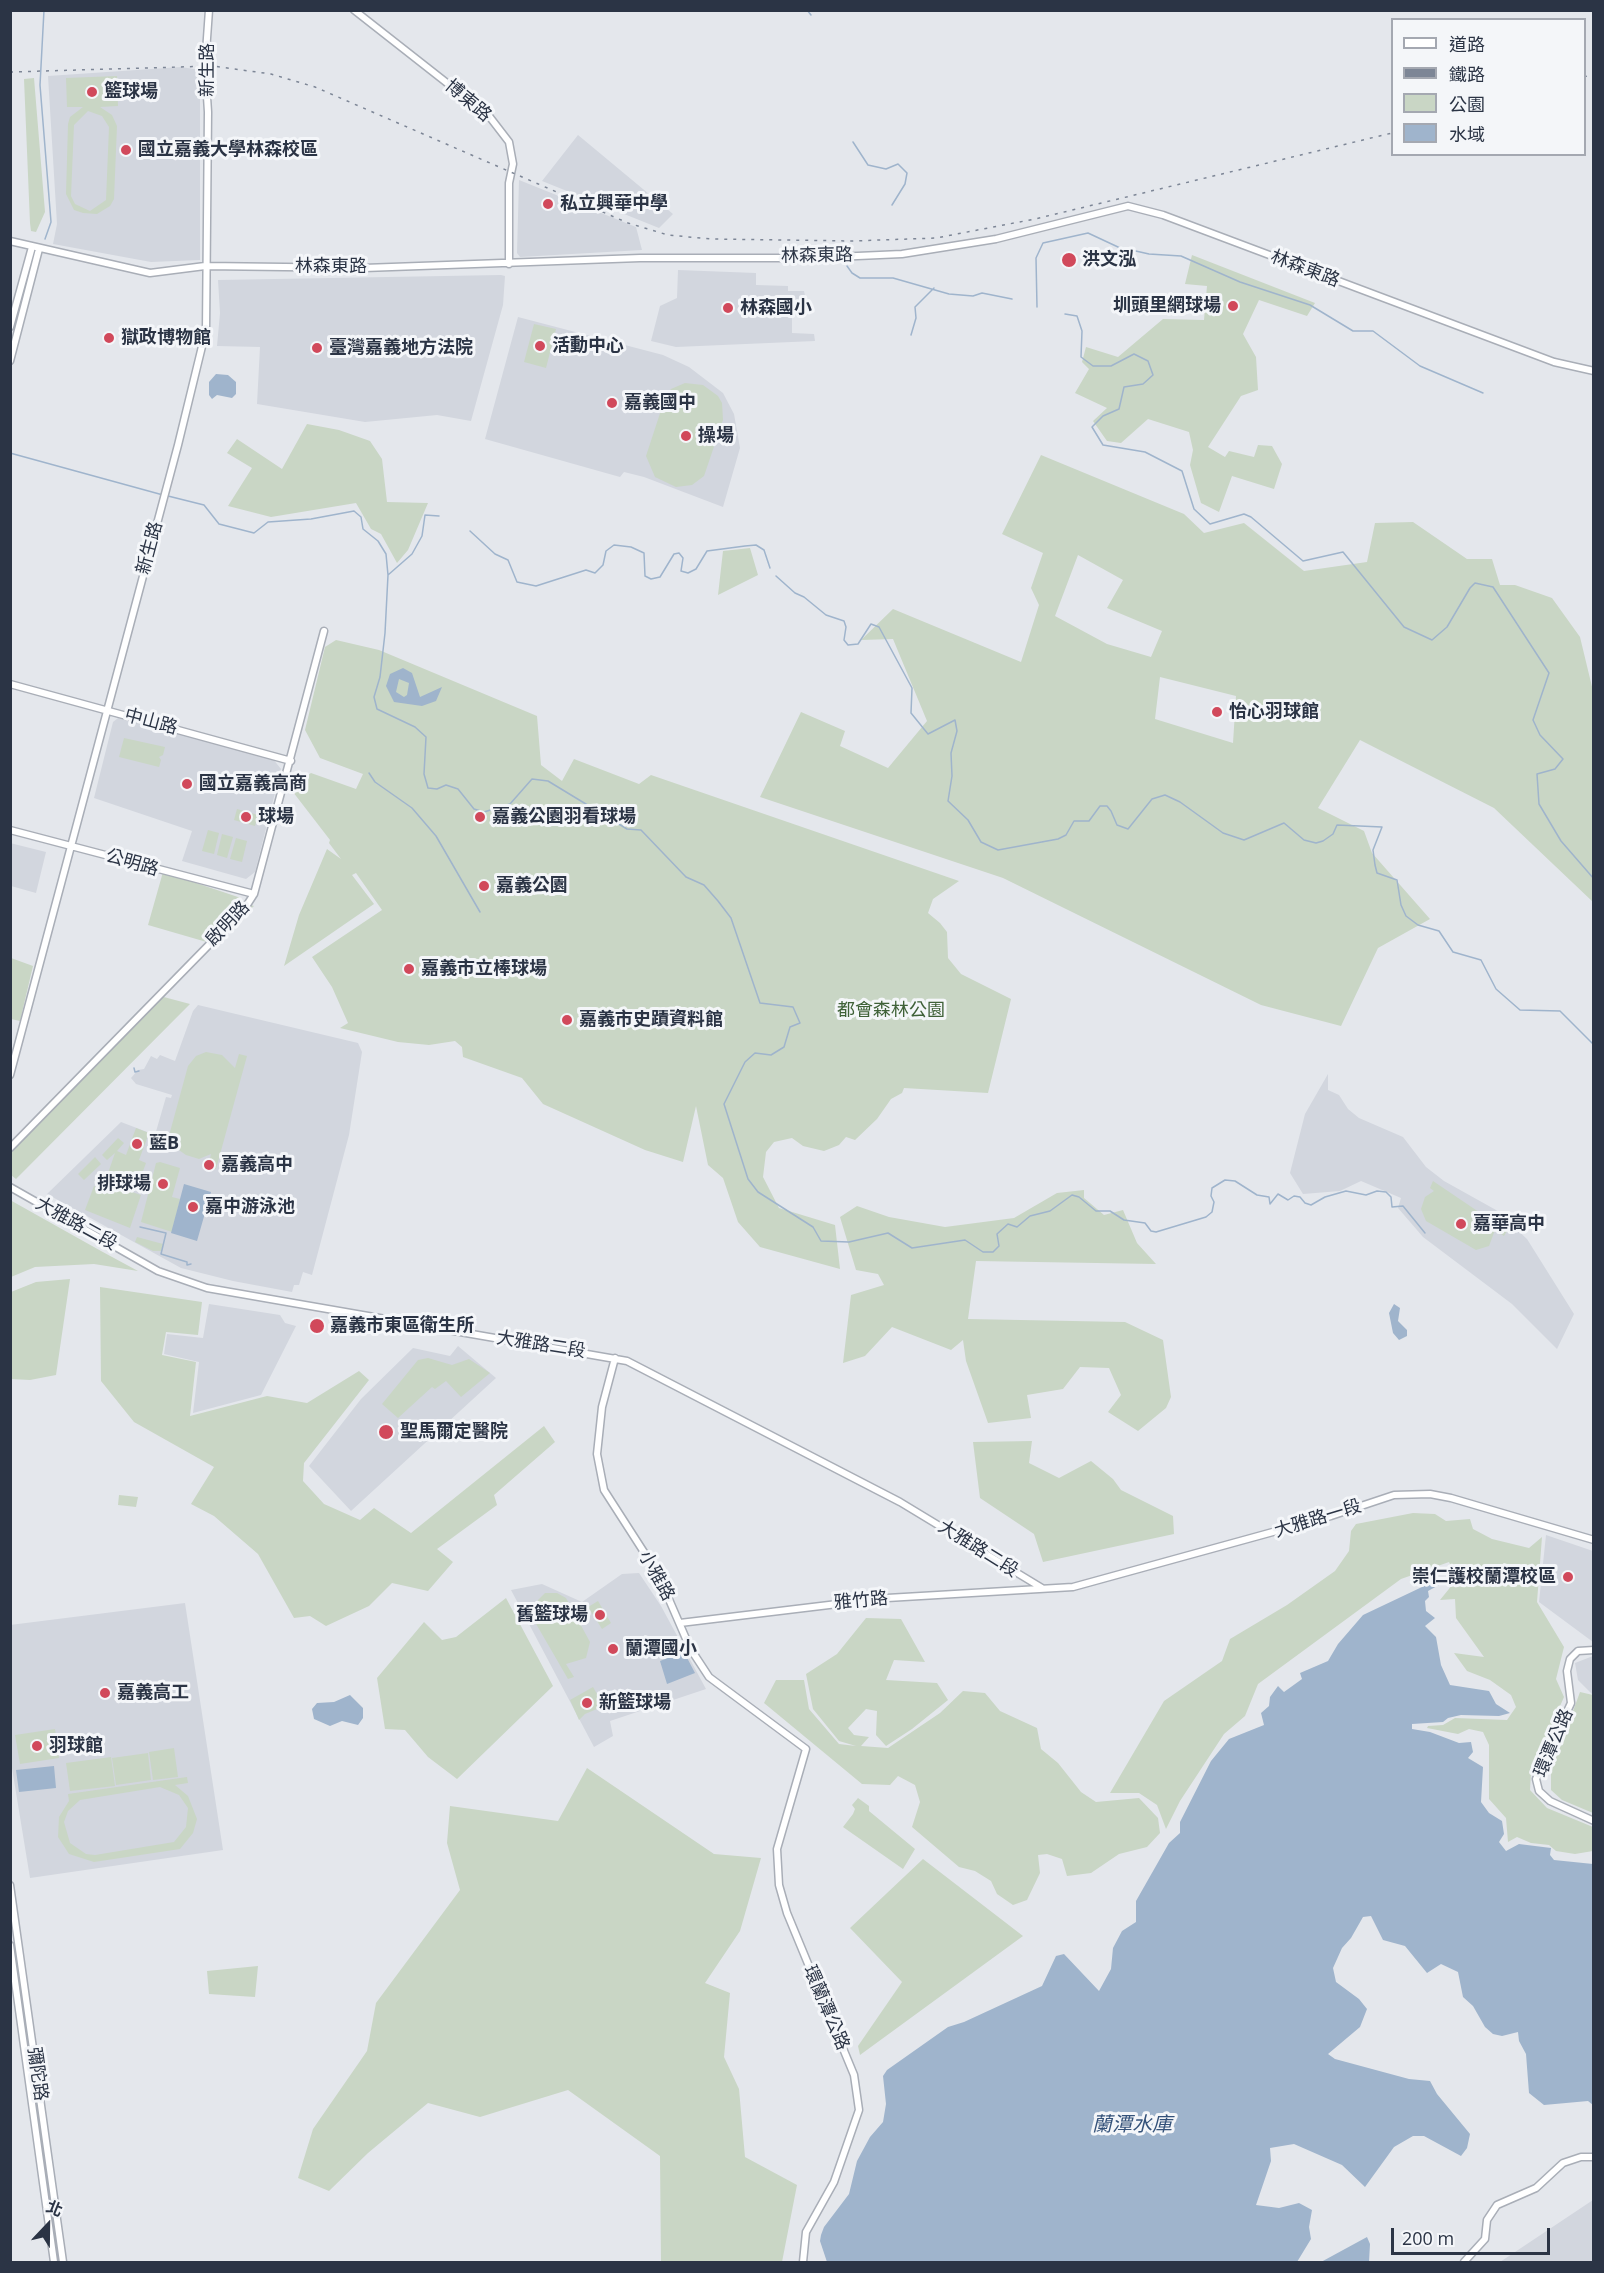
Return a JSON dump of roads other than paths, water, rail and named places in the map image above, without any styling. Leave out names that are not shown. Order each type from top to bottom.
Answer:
[{"type":"street","name":"新生路","points":[[10,1076],[165,495],[206,330],[208,135],[205,66],[209,10]]},
{"type":"street","name":"博東路","points":[[354,10],[489,116],[509,142],[513,164],[509,183],[509,264]]},
{"type":"street","name":"林森東路","points":[[10,241],[150,273],[205,266],[364,268],[640,258],[813,258],[902,254],[996,239],[1128,206],[1163,215],[1554,362],[1593,371]]},
{"type":"street","points":[[10,327],[35,248]]},
{"type":"street","points":[[10,361],[35,248]]},
{"type":"street","name":"啟明路","points":[[10,1148],[245,908],[254,894],[324,632]]},
{"type":"street","name":"中山路","points":[[10,684],[291,761]]},
{"type":"street","name":"公明路","points":[[10,830],[254,894]]},
{"type":"street","name":"大雅路二段","points":[[10,1187],[158,1271],[207,1288],[615,1358],[672,1382],[850,1475],[938,1523],[1042,1588]]},
{"type":"street","name":"小雅路","points":[[615,1358],[602,1407],[597,1454],[604,1490],[623,1523],[658,1574],[690,1648],[709,1677],[806,1749]]},
{"type":"street","name":"大雅路一段","points":[[1042,1588],[1073,1587],[1096,1582],[1331,1516],[1394,1495],[1440,1496],[1593,1540]]},
{"type":"street","name":"雅竹路","points":[[680,1623],[887,1598],[1042,1588]]},
{"type":"street","name":"環潭公路","points":[[1593,1650],[1578,1652],[1570,1659],[1566,1671],[1571,1703],[1536,1779],[1539,1791],[1550,1801],[1593,1821]]},
{"type":"street","name":"環蘭潭公路","points":[[803,2262],[806,2232],[834,2182],[859,2110],[854,2075],[787,1913],[779,1885],[777,1850],[806,1749]]},
{"type":"street","name":"彌陀路","points":[[10,1886],[63,2262]]},
{"type":"street","name":"彌陀路","points":[[10,1944],[54,2262]]},
{"type":"street","points":[[1464,2262],[1485,2239],[1487,2220],[1497,2205],[1536,2188],[1563,2163],[1581,2157],[1593,2157]]},
{"type":"water","points":[[216,374],[228,375],[236,382],[236,394],[232,398],[217,395],[212,399],[209,395],[209,382]]},
{"type":"water","points":[[403,668],[412,673],[420,697],[442,687],[436,701],[422,706],[394,702],[386,686],[390,674]],"holes":[[[399,679],[409,683],[407,695],[404,697],[396,692]]]},
{"type":"water","name":"嘉中游泳池","points":[[184,1184],[211,1192],[197,1241],[171,1233]]},
{"type":"water","points":[[1394,1304],[1400,1308],[1398,1321],[1407,1330],[1407,1336],[1399,1340],[1393,1333],[1389,1313]]},
{"type":"water","name":"蘭潭水庫","points":[[1441,1578],[1450,1579],[1428,1591],[1429,1597],[1425,1601],[1426,1611],[1435,1618],[1425,1626],[1436,1637],[1441,1665],[1450,1685],[1489,1691],[1496,1704],[1510,1713],[1499,1716],[1461,1715],[1448,1718],[1443,1722],[1412,1724],[1412,1729],[1430,1732],[1459,1743],[1471,1742],[1473,1752],[1468,1758],[1483,1767],[1481,1802],[1489,1813],[1502,1821],[1504,1834],[1499,1842],[1506,1851],[1519,1844],[1551,1848],[1550,1855],[1554,1860],[1593,1864],[1593,2105],[1588,2101],[1544,2105],[1529,2093],[1526,2054],[1519,2041],[1518,2032],[1502,2036],[1493,2034],[1485,2027],[1473,2006],[1463,1997],[1458,1972],[1441,1964],[1427,1973],[1405,1946],[1383,1940],[1371,1916],[1363,1917],[1351,1938],[1342,1948],[1333,1968],[1336,1982],[1359,1999],[1367,2009],[1360,2027],[1328,2054],[1335,2059],[1409,2079],[1430,2081],[1437,2094],[1470,2134],[1467,2148],[1461,2156],[1424,2136],[1413,2136],[1394,2147],[1365,2187],[1342,2165],[1294,2144],[1270,2148],[1271,2161],[1256,2205],[1279,2208],[1299,2203],[1312,2210],[1309,2227],[1311,2239],[1297,2262],[827,2262],[820,2241],[821,2235],[824,2227],[849,2194],[857,2161],[870,2137],[883,2122],[886,2104],[883,2076],[887,2070],[948,2027],[964,2022],[1042,1986],[1056,1956],[1064,1954],[1099,1991],[1111,1969],[1113,1948],[1122,1931],[1136,1922],[1136,1901],[1169,1843],[1180,1833],[1180,1822],[1211,1761],[1229,1739],[1264,1725],[1261,1713],[1269,1706],[1270,1697],[1278,1686],[1284,1692],[1302,1679],[1300,1673],[1328,1661],[1338,1644],[1363,1615]]},
{"type":"water","points":[[684,1652],[695,1673],[667,1684],[660,1661]]},
{"type":"water","points":[[350,1695],[363,1708],[363,1718],[358,1725],[342,1721],[330,1726],[314,1719],[312,1709],[317,1703],[334,1702]]},
{"type":"water","points":[[54,1766],[56,1788],[19,1792],[16,1770]]},
{"type":"water","points":[[1367,2237],[1370,2244],[1369,2262],[1321,2262]]},
{"type":"waterway","points":[[44,10],[40,85],[51,222],[45,239]]},
{"type":"waterway","points":[[807,10],[811,15]]},
{"type":"waterway","points":[[853,142],[868,165],[886,169],[898,164],[907,173],[905,184],[892,205]]},
{"type":"waterway","points":[[1037,307],[1036,258],[1043,243],[1088,233],[1118,247],[1149,254],[1181,256],[1240,282],[1310,305],[1353,331],[1373,331],[1420,366],[1483,393]]},
{"type":"waterway","points":[[847,266],[860,278],[893,278],[949,294],[973,296],[982,293],[1012,299]]},
{"type":"waterway","points":[[911,335],[916,318],[915,307],[934,288]]},
{"type":"waterway","points":[[1065,314],[1077,316],[1082,331],[1081,357],[1093,366],[1111,366],[1134,354],[1148,361],[1153,375],[1143,384],[1124,387],[1119,409],[1103,416],[1092,427],[1103,445],[1145,452],[1182,471],[1194,509],[1210,524],[1244,514],[1251,517],[1303,561],[1343,552],[1404,627],[1432,640],[1447,627],[1475,583],[1493,587],[1549,673],[1533,720],[1540,735],[1563,759],[1555,769],[1537,774],[1539,804],[1561,841],[1594,879]]},
{"type":"waterway","points":[[10,453],[163,495]]},
{"type":"waterway","points":[[168,496],[204,505],[219,524],[254,533],[268,522],[311,519],[354,511],[361,517],[363,529],[378,541],[386,554],[388,575],[385,633],[380,677],[374,697],[377,709],[415,727],[426,737],[424,774],[428,788],[437,789],[446,785],[458,789],[474,809],[484,812],[510,804],[532,779],[548,781],[627,829],[641,830],[686,877],[704,885],[731,918],[760,1003],[793,1007],[800,1023],[790,1027],[784,1047],[771,1055],[755,1053],[745,1062],[724,1104],[748,1179],[758,1192],[813,1227],[821,1241],[849,1242],[888,1233],[912,1248],[965,1240],[983,1252],[993,1252],[999,1246],[997,1234],[1008,1224],[1017,1227],[1030,1216],[1050,1211],[1072,1195],[1079,1197],[1096,1211],[1110,1211],[1124,1220],[1145,1223],[1151,1231],[1156,1232],[1206,1217],[1212,1212],[1214,1202],[1211,1196],[1212,1188],[1225,1180],[1235,1181],[1257,1195],[1269,1197],[1270,1204],[1278,1194],[1288,1200],[1294,1196],[1300,1197],[1305,1203],[1311,1205],[1325,1197],[1346,1191],[1366,1195],[1377,1191],[1386,1192],[1391,1197],[1392,1207],[1403,1206],[1425,1233]]},
{"type":"waterway","points":[[388,575],[412,554],[422,536],[425,515],[439,516]]},
{"type":"waterway","points":[[470,531],[495,554],[508,560],[517,582],[536,586],[586,570],[595,573],[603,565],[606,551],[614,545],[631,547],[644,553],[645,576],[651,579],[660,577],[674,554],[679,553],[683,558],[681,571],[688,573],[696,569],[707,551],[745,546],[756,545],[764,550],[770,568]]},
{"type":"waterway","points":[[776,576],[826,615],[844,621],[846,627],[844,640],[848,645],[858,644],[871,624],[879,627],[912,688],[911,713],[928,734],[955,720],[957,731],[951,753],[952,776],[948,801],[968,820],[981,842],[998,850],[1058,839],[1066,835],[1074,821],[1089,821],[1100,806],[1107,806],[1117,825],[1128,829],[1152,799],[1165,795],[1180,802],[1223,833],[1244,840],[1284,823],[1304,840],[1316,843],[1333,834],[1337,825],[1382,827],[1373,850],[1377,873],[1397,880],[1401,905],[1406,916],[1418,925],[1439,931],[1453,952],[1481,960],[1496,989],[1520,1010],[1560,1011],[1594,1045]]},
{"type":"waterway","points":[[369,773],[375,782],[412,808],[436,836],[480,912]]},
{"type":"waterway","points":[[134,1068],[135,1072],[139,1071]]},
{"type":"waterway","points":[[140,1227],[166,1233],[161,1254],[187,1262],[187,1265],[191,1264]]},
{"type":"railway","points":[[10,72],[213,66],[271,74],[315,87],[628,223],[668,235],[711,239],[853,241],[936,238],[1035,219],[1391,133]]},
{"type":"railway","points":[[1586,76],[1594,74]]},
{"type":"place","name":"籃球場","points":[[92,92]]},
{"type":"place","name":"國立嘉義大學林森校區","points":[[126,150]]},
{"type":"place","name":"私立興華中學","points":[[548,204]]},
{"type":"place","name":"洪文泓","points":[[1069,260]]},
{"type":"place","name":"圳頭里網球場","points":[[1233,306]]},
{"type":"place","name":"林森國小","points":[[728,308]]},
{"type":"place","name":"獄政博物館","points":[[109,338]]},
{"type":"place","name":"活動中心","points":[[540,346]]},
{"type":"place","name":"臺灣嘉義地方法院","points":[[317,348]]},
{"type":"place","name":"嘉義國中","points":[[612,403]]},
{"type":"place","name":"操場","points":[[686,436]]},
{"type":"place","name":"怡心羽球館","points":[[1217,712]]},
{"type":"place","name":"國立嘉義高商","points":[[187,784]]},
{"type":"place","name":"球場","points":[[246,817]]},
{"type":"place","name":"嘉義公園羽看球場","points":[[480,817]]},
{"type":"place","name":"嘉義公園","points":[[484,886]]},
{"type":"place","name":"嘉義市立棒球場","points":[[409,969]]},
{"type":"place","name":"嘉義市史蹟資料館","points":[[567,1020]]},
{"type":"place","name":"藍B","points":[[137,1144]]},
{"type":"place","name":"嘉義高中","points":[[209,1165]]},
{"type":"place","name":"排球場","points":[[163,1184]]},
{"type":"place","name":"嘉中游泳池","points":[[193,1207]]},
{"type":"place","name":"嘉華高中","points":[[1461,1224]]},
{"type":"place","name":"嘉義市東區衛生所","points":[[317,1326]]},
{"type":"place","name":"聖馬爾定醫院","points":[[386,1432]]},
{"type":"place","name":"崇仁護校蘭潭校區","points":[[1568,1577]]},
{"type":"place","name":"舊籃球場","points":[[600,1615]]},
{"type":"place","name":"蘭潭國小","points":[[613,1649]]},
{"type":"place","name":"嘉義高工","points":[[105,1693]]},
{"type":"place","name":"新籃球場","points":[[587,1703]]},
{"type":"place","name":"羽球館","points":[[37,1746]]},
{"type":"park label","name":"都會森林公園","points":[[891,1011]]}]
